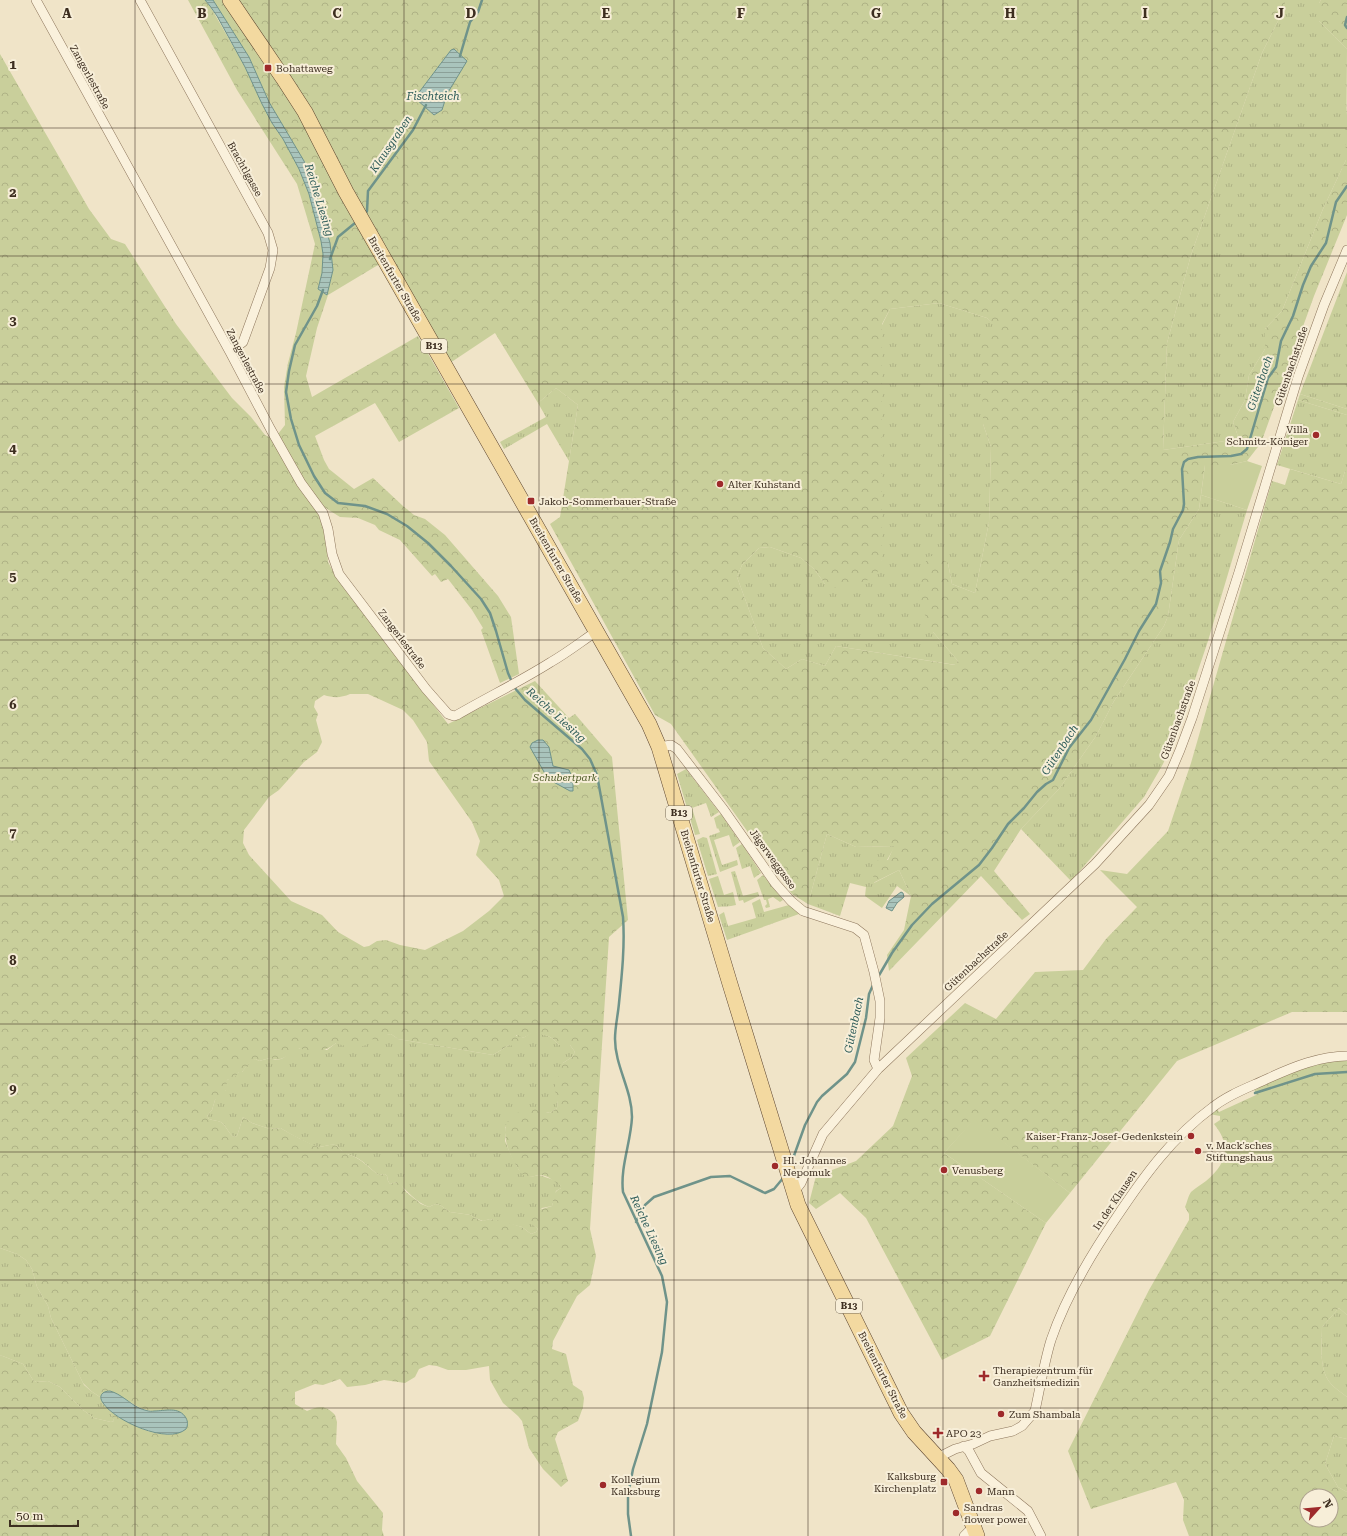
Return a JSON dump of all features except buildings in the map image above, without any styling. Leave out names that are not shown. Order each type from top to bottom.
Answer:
[{"type":"main road","name":"Breitenfurter Straße","points":[[230,0],[286,82],[304,112],[346,192],[646,718],[659,747],[798,1205],[901,1413],[914,1432],[948,1469],[956,1480],[971,1533]]},
{"type":"street","name":"Zangerlestraße","points":[[36,0],[230,352],[271,430],[301,482],[323,513],[328,529],[332,554],[339,574],[426,689],[448,714],[454,716],[525,678],[552,662],[597,631]]},
{"type":"street","name":"Brachtlgasse","points":[[140,0],[268,233],[273,250],[270,268],[243,342],[230,352]]},
{"type":"street","name":"Gütenbachstraße","points":[[792,1187],[801,1183],[823,1134],[878,1069],[1095,864],[1149,805],[1169,776],[1194,711],[1239,572],[1298,377],[1324,305],[1347,250]]},
{"type":"street","name":"Jägerweggasse","points":[[659,747],[671,745],[676,749],[724,810],[775,882],[791,901],[803,911],[854,928],[864,935],[878,992],[880,1018],[874,1060],[878,1069]]},
{"type":"street","name":"In der Klausen","points":[[937,1458],[955,1449],[990,1436],[1013,1431],[1028,1420],[1035,1411],[1051,1341],[1071,1291],[1101,1240],[1145,1175],[1172,1144],[1204,1113],[1229,1097],[1282,1072],[1320,1059],[1347,1056]]},
{"type":"street","points":[[964,1446],[969,1451],[981,1473],[1028,1511],[1041,1536]]},
{"type":"green space","points":[[188,0],[205,0],[210,6],[245,67],[272,123],[283,139],[299,169],[309,194],[321,241],[323,254],[322,273],[318,289],[327,294],[333,270],[330,243],[312,180],[304,161],[269,102],[249,57],[213,0],[1285,0],[1285,7],[1262,53],[1191,255],[1167,343],[1163,450],[1239,439],[1233,422],[1245,400],[1249,375],[1265,349],[1265,329],[1282,311],[1323,209],[1346,160],[1345,123],[1347,107],[1347,215],[1314,296],[1261,443],[1247,461],[1230,465],[1205,465],[1199,509],[1179,540],[1168,616],[1164,626],[1114,701],[1096,736],[1059,789],[1021,829],[994,871],[1030,914],[1022,920],[981,876],[889,971],[887,955],[904,930],[911,896],[899,870],[873,883],[874,861],[888,860],[894,846],[856,847],[827,834],[808,904],[792,894],[671,724],[655,715],[550,524],[560,517],[578,405],[556,388],[538,403],[495,333],[448,363],[388,259],[328,295],[317,328],[306,376],[312,397],[418,336],[459,408],[399,442],[375,403],[315,436],[329,469],[354,489],[373,478],[414,515],[425,519],[445,535],[498,596],[511,617],[519,674],[500,683],[481,630],[483,628],[472,610],[448,579],[441,582],[435,574],[432,576],[400,540],[379,530],[375,525],[358,518],[340,517],[324,507],[306,486],[278,434],[285,425],[284,387],[315,244],[297,184],[237,90]],"holes":[[[451,50],[467,61],[447,94],[442,110],[434,115],[416,99],[417,95]],[[939,303],[987,318],[995,327],[981,338],[983,424],[991,447],[989,522],[975,593],[952,584],[948,563],[937,555],[927,557],[917,598],[933,632],[958,661],[955,665],[836,646],[825,666],[802,659],[786,669],[763,648],[737,577],[742,565],[759,548],[770,547],[801,558],[814,569],[825,584],[836,588],[850,587],[868,580],[877,573],[882,560],[882,324],[890,309]]]},
{"type":"green space","points":[[1285,0],[1321,0],[1319,3],[1319,21],[1347,49],[1346,160],[1323,209],[1282,311],[1265,329],[1265,349],[1249,375],[1245,400],[1233,422],[1239,439],[1163,450],[1167,343],[1191,255],[1262,53],[1285,7]]},
{"type":"green space","points":[[1321,0],[1347,0],[1347,49],[1319,21],[1319,3]]},
{"type":"green space","name":"Schubertpark","points":[[0,54],[89,209],[111,239],[125,244],[176,324],[232,398],[251,417],[265,435],[271,438],[298,485],[321,518],[326,537],[328,562],[336,577],[448,724],[535,681],[569,718],[575,714],[612,757],[628,920],[609,937],[590,1229],[596,1256],[590,1285],[577,1296],[553,1341],[552,1349],[566,1354],[573,1385],[582,1391],[584,1398],[583,1407],[578,1421],[558,1432],[555,1439],[568,1481],[561,1487],[543,1469],[529,1448],[522,1421],[503,1403],[490,1380],[489,1366],[466,1370],[448,1370],[429,1365],[419,1369],[415,1377],[405,1383],[384,1380],[365,1385],[347,1387],[340,1379],[323,1385],[315,1384],[295,1392],[295,1404],[307,1411],[322,1407],[328,1409],[335,1415],[337,1422],[336,1444],[346,1458],[357,1481],[383,1513],[382,1530],[384,1536],[0,1536],[0,1355],[23,1364],[33,1380],[36,1382],[48,1381],[60,1387],[83,1410],[94,1418],[111,1422],[114,1421],[107,1408],[120,1418],[145,1430],[157,1433],[176,1434],[183,1414],[175,1411],[148,1410],[140,1408],[121,1397],[101,1395],[105,1406],[102,1402],[100,1397],[83,1383],[51,1318],[48,1306],[37,1287],[32,1269],[26,1260],[17,1254],[0,1248]],"holes":[[[350,694],[368,694],[403,710],[413,720],[427,742],[429,761],[472,822],[480,841],[476,855],[499,880],[504,896],[489,911],[463,931],[425,950],[400,945],[386,940],[377,941],[364,947],[338,932],[322,915],[291,901],[249,855],[243,843],[244,830],[269,797],[279,790],[304,762],[317,752],[322,742],[316,720],[318,714],[314,707],[315,701],[324,695],[337,697]],[[534,1032],[550,1037],[559,1045],[570,1045],[575,1052],[572,1057],[563,1063],[554,1089],[558,1098],[557,1108],[550,1113],[546,1112],[544,1109],[523,1111],[514,1114],[506,1125],[505,1132],[508,1147],[514,1162],[522,1174],[529,1177],[540,1175],[549,1178],[561,1186],[555,1194],[552,1206],[532,1212],[528,1216],[528,1221],[538,1229],[536,1232],[531,1234],[522,1227],[506,1222],[490,1219],[482,1221],[471,1215],[450,1212],[440,1205],[435,1204],[429,1207],[421,1204],[406,1192],[400,1183],[397,1182],[390,1184],[385,1174],[378,1175],[366,1164],[347,1154],[338,1146],[331,1145],[319,1147],[281,1128],[270,1129],[252,1123],[243,1117],[237,1136],[234,1137],[222,1123],[209,1119],[207,1116],[212,1110],[215,1100],[223,1097],[226,1090],[227,1080],[234,1078],[239,1072],[242,1072],[251,1061],[256,1059],[259,1061],[270,1058],[282,1059],[300,1048],[318,1052],[327,1049],[336,1043],[358,1047],[366,1045],[369,1038],[372,1038],[374,1042],[381,1043],[385,1040],[387,1035],[391,1034],[398,1039],[493,1055],[509,1045],[516,1045],[519,1041],[516,1035],[523,1038]]]},
{"type":"green space","points":[[1347,272],[1347,409],[1300,394]]},
{"type":"green space","points":[[939,303],[987,318],[996,327],[983,424],[991,447],[989,522],[975,593],[952,584],[948,563],[933,632],[958,661],[956,665],[836,646],[825,666],[802,659],[786,669],[763,648],[737,577],[742,565],[759,548],[770,547],[801,558],[814,569],[825,584],[882,560],[882,325],[890,309]]},
{"type":"green space","points":[[556,388],[578,405],[569,461],[547,424],[504,449],[500,442],[546,417],[538,403]]},
{"type":"green space","points":[[1300,394],[1347,409],[1347,415],[1298,400]]},
{"type":"green space","points":[[1298,400],[1347,415],[1347,472],[1345,471],[1341,484],[1277,465]]},
{"type":"green space","points":[[1247,461],[1262,466],[1247,510],[1201,495],[1205,465],[1230,465]]},
{"type":"green space","points":[[1290,469],[1341,484],[1345,471],[1347,472],[1347,1012],[1292,1012],[1177,1061],[1070,1193],[974,1120],[944,1153],[1046,1223],[990,1336],[942,1360],[866,1218],[840,1193],[816,1209],[809,1203],[816,1176],[856,1161],[893,1126],[912,1076],[906,1058],[965,1003],[996,1019],[1035,972],[1083,970],[1106,939],[1137,907],[1100,870],[1127,874],[1168,831],[1191,763],[1272,481],[1285,485]]},
{"type":"green space","points":[[1201,495],[1247,510],[1208,641],[1180,724],[1163,764],[1144,797],[1071,881],[1021,829],[1059,789],[1096,736],[1114,701],[1164,626],[1168,616],[1179,540],[1199,509]]},
{"type":"green space","points":[[686,769],[719,812],[711,817],[706,803],[692,808],[700,834],[695,835],[677,774]]},
{"type":"green space","points":[[721,814],[740,842],[733,847],[729,835],[714,840],[722,865],[737,860],[738,865],[720,872],[709,836],[720,832],[718,828],[717,829],[714,818]]},
{"type":"green space","points":[[827,834],[856,847],[895,846],[874,883],[899,870],[911,896],[897,886],[882,908],[865,896],[866,887],[850,883],[840,916],[808,904]]},
{"type":"green space","points":[[703,837],[707,838],[717,874],[708,876],[697,840]]},
{"type":"green space","points":[[742,844],[761,873],[754,878],[750,866],[742,869],[736,848]]},
{"type":"green space","points":[[735,871],[743,896],[758,892],[759,896],[744,903],[743,900],[739,901],[731,872]]},
{"type":"green space","points":[[763,875],[783,900],[780,902],[773,897],[768,899],[770,907],[766,908],[766,900],[764,900],[757,880]]},
{"type":"green space","points":[[718,876],[724,895],[733,892],[736,905],[718,907],[709,879]]},
{"type":"green space","points":[[760,899],[764,912],[789,905],[799,914],[727,940],[719,915],[724,912],[728,926],[756,918],[752,903]]},
{"type":"green space","points":[[534,1031],[550,1037],[559,1045],[570,1045],[575,1052],[572,1057],[563,1063],[557,1108],[550,1113],[546,1112],[505,1127],[505,1141],[519,1170],[530,1177],[539,1175],[554,1180],[561,1186],[561,1188],[556,1191],[552,1206],[542,1208],[529,1221],[538,1229],[536,1232],[531,1234],[522,1227],[490,1219],[483,1221],[471,1215],[450,1212],[440,1205],[435,1204],[429,1207],[424,1205],[397,1182],[390,1184],[385,1174],[378,1175],[360,1160],[344,1153],[338,1146],[331,1145],[317,1147],[281,1128],[270,1129],[252,1123],[243,1117],[237,1136],[234,1137],[222,1123],[209,1119],[207,1116],[212,1110],[215,1100],[226,1090],[226,1081],[239,1072],[242,1072],[251,1060],[256,1059],[259,1061],[270,1058],[279,1060],[301,1048],[327,1050],[336,1043],[391,1034],[398,1039],[493,1055],[509,1045],[518,1034],[523,1038]]},
{"type":"green space","points":[[1347,1059],[1347,1315],[1339,1308],[1322,1327],[1321,1350],[1323,1365],[1328,1379],[1347,1397],[1347,1439],[1334,1436],[1325,1464],[1338,1487],[1347,1492],[1347,1536],[1189,1536],[1183,1520],[1184,1500],[1176,1482],[1091,1509],[1068,1451],[1149,1290],[1189,1220],[1189,1214],[1185,1207],[1190,1194],[1219,1168],[1223,1161],[1225,1147],[1220,1132],[1214,1124],[1220,1120],[1220,1116],[1209,1114],[1217,1109],[1219,1112],[1256,1095],[1254,1089],[1283,1075],[1316,1063]]},
{"type":"green space","points":[[974,1119],[1070,1193],[1046,1223],[944,1153]]},
{"type":"green space","points":[[0,1248],[17,1254],[26,1260],[32,1269],[37,1287],[48,1306],[51,1318],[84,1385],[100,1397],[103,1404],[109,1409],[114,1421],[111,1422],[94,1418],[83,1410],[60,1387],[48,1381],[36,1382],[33,1380],[23,1364],[0,1355]]},
{"type":"green space","points":[[1339,1308],[1347,1315],[1347,1397],[1328,1379],[1323,1365],[1321,1350],[1322,1327]]},
{"type":"green space","points":[[1334,1436],[1347,1439],[1347,1492],[1338,1487],[1325,1464]]},
{"type":"water","points":[[205,0],[213,0],[249,57],[269,102],[304,161],[312,180],[330,243],[333,270],[327,295],[318,289],[322,273],[323,254],[321,241],[309,194],[299,169],[283,139],[272,123],[245,67],[217,16]]},
{"type":"water","name":"Fischteich","points":[[454,49],[467,61],[447,94],[442,110],[434,115],[416,99],[417,95],[451,50]]},
{"type":"water","points":[[538,740],[543,740],[549,747],[553,766],[569,770],[573,779],[573,791],[570,791],[548,779],[530,747],[532,743]]},
{"type":"water","points":[[901,892],[903,893],[904,897],[897,903],[892,911],[886,908],[889,901]]},
{"type":"water","points":[[110,1391],[145,1410],[172,1410],[180,1412],[187,1419],[188,1424],[186,1429],[178,1433],[155,1433],[142,1429],[118,1417],[109,1410],[101,1398],[103,1393]]},
{"type":"waterway","name":"Klausgraben","points":[[460,56],[470,22],[478,12],[482,0]]},
{"type":"waterway","name":"Gütenbach","points":[[1347,17],[1345,25],[1347,28]]},
{"type":"waterway","name":"Klausgraben","points":[[365,215],[367,211],[368,191],[413,130],[426,105]]},
{"type":"waterway","name":"Gütenbach","points":[[878,977],[892,953],[912,925],[932,904],[979,865],[1008,824],[1037,792],[1053,780],[1069,748],[1091,720],[1139,631],[1156,604],[1161,583],[1160,571],[1173,529],[1183,510],[1182,469],[1184,462],[1188,459],[1198,457],[1231,456],[1241,454],[1247,449],[1268,378],[1276,367],[1281,341],[1293,316],[1311,266],[1326,243],[1336,202],[1347,186]]},
{"type":"waterway","name":"Klausgraben","points":[[330,259],[338,237],[355,223]]},
{"type":"waterway","name":"Reiche Liesing","points":[[323,290],[317,306],[295,345],[289,371],[286,392],[291,419],[299,445],[314,476],[325,493],[338,503],[365,506],[387,514],[407,526],[428,543],[481,599],[490,613],[512,682]]},
{"type":"waterway","name":"Reiche Liesing","points":[[514,687],[525,700],[582,749],[590,759],[597,775],[623,917],[623,960],[615,1039],[618,1059],[629,1097],[632,1117],[630,1136],[624,1164],[622,1183],[623,1192],[662,1276],[667,1302],[662,1352],[647,1424],[633,1469],[628,1495],[628,1514],[631,1536]]},
{"type":"waterway","name":"Gütenbach","points":[[791,1164],[805,1125],[817,1102],[847,1074],[855,1062],[866,1018],[869,994],[873,985]]},
{"type":"waterway","points":[[1255,1093],[1315,1074],[1347,1072]]},
{"type":"waterway","name":"Gütenbach","points":[[636,1222],[645,1205],[654,1197],[711,1177],[730,1176],[765,1193],[774,1189],[784,1177]]},
{"type":"place","name":"Bohattaweg","points":[[268,68]]},
{"type":"place","name":"Villa Schmitz-Königer","points":[[1316,435]]},
{"type":"place","name":"Alter Kuhstand","points":[[720,484]]},
{"type":"place","name":"Jakob-Sommerbauer-Straße","points":[[531,501]]},
{"type":"place","name":"Kaiser-Franz-Josef-Gedenkstein","points":[[1191,1136]]},
{"type":"place","name":"v. Mack'sches Stiftungshaus","points":[[1198,1151]]},
{"type":"place","name":"Hl. Johannes Nepomuk","points":[[775,1166]]},
{"type":"place","name":"Venusberg","points":[[944,1170]]},
{"type":"place","name":"Therapiezentrum für Ganzheitsmedizin","points":[[984,1376]]},
{"type":"place","name":"Zum Shambala","points":[[1001,1414]]},
{"type":"place","name":"APO 23","points":[[938,1433]]},
{"type":"place","name":"Kalksburg Kirchenplatz","points":[[944,1482]]},
{"type":"place","name":"Kollegium Kalksburg","points":[[603,1485]]},
{"type":"place","name":"Mann","points":[[979,1491]]},
{"type":"place","name":"Sandras flower power","points":[[956,1513]]}]
